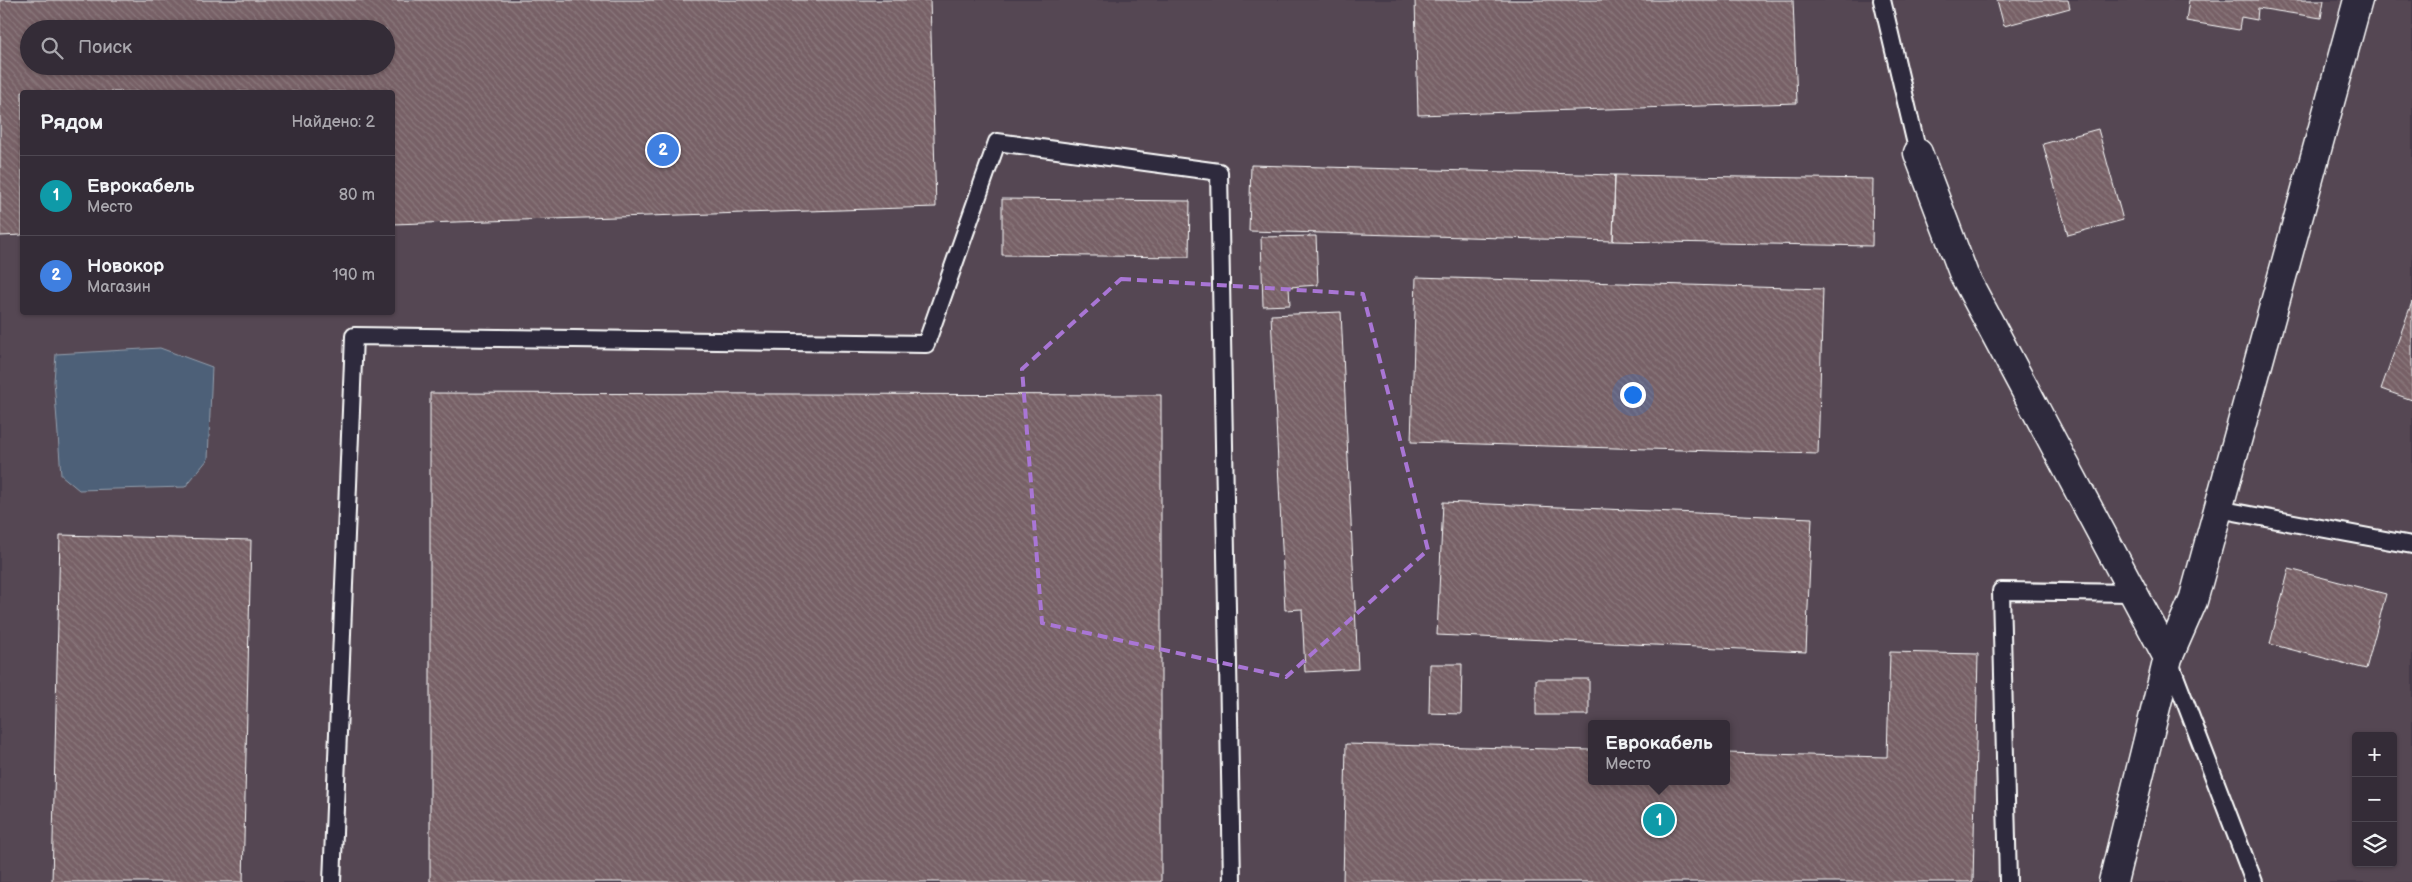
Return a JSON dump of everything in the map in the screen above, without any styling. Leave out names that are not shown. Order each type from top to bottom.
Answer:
[{"type":"street","points":[[2113,882],[2168,658],[2193,601],[2358,0]]},
{"type":"street","points":[[1918,153],[1964,275],[2168,658]]},
{"type":"lane","points":[[1882,0],[1918,153]]},
{"type":"lane","points":[[332,882],[354,336],[926,344],[997,142],[1219,172],[1232,882]]},
{"type":"lane","points":[[2218,509],[2412,545]]},
{"type":"lane","points":[[2008,882],[2001,591],[2134,593]]},
{"type":"lane","points":[[2168,658],[2254,882]]},
{"type":"highlighted area","points":[[1121,279],[1363,294],[1428,550],[1286,677],[1042,623],[1022,369]]},
{"type":"shaded area","points":[[0,0],[2412,0],[2412,882],[0,882]]},
{"type":"water","points":[[160,348],[212,367],[208,459],[185,487],[79,490],[61,475],[54,381],[56,354]]},
{"type":"building","points":[[0,0],[930,0],[936,207],[395,224],[395,90],[20,90],[20,235],[0,236]]},
{"type":"building","points":[[1415,0],[1793,0],[1797,103],[1418,115]]},
{"type":"building","points":[[1997,0],[2068,0],[2070,8],[2004,26]]},
{"type":"building","points":[[2189,0],[2324,0],[2321,18],[2258,8],[2257,20],[2241,17],[2239,30],[2186,21]]},
{"type":"building","points":[[2098,129],[2123,220],[2068,235],[2043,144]]},
{"type":"building","points":[[1251,165],[1615,175],[1613,241],[1249,231]]},
{"type":"building","points":[[1615,175],[1873,179],[1872,246],[1613,241]]},
{"type":"building","points":[[1002,199],[1190,201],[1189,257],[1002,255]]},
{"type":"building","points":[[1316,236],[1318,285],[1289,287],[1290,305],[1263,306],[1261,237]]},
{"type":"building","points":[[1416,277],[1823,289],[1818,454],[1411,442]]},
{"type":"building","points":[[2412,302],[2412,400],[2381,389]]},
{"type":"building","points":[[1341,312],[1358,669],[1305,672],[1302,609],[1285,610],[1271,315]]},
{"type":"building","points":[[430,393],[1161,395],[1161,882],[430,882]]},
{"type":"building","points":[[1443,502],[1812,518],[1806,652],[1437,635]]},
{"type":"building","points":[[60,535],[251,540],[243,882],[52,882]]},
{"type":"building","points":[[2289,569],[2386,594],[2366,669],[2270,644]]},
{"type":"building","points":[[1890,652],[1978,654],[1973,882],[1343,882],[1346,744],[1588,750],[1588,785],[1730,785],[1730,753],[1887,757]]},
{"type":"building","points":[[1430,664],[1462,664],[1461,714],[1429,713]]},
{"type":"building","points":[[1536,679],[1589,679],[1589,715],[1536,715]]},
{"type":"place","name":"Новокор","points":[[663,150]]},
{"type":"place","name":"Еврокабель","points":[[1659,820]]}]
